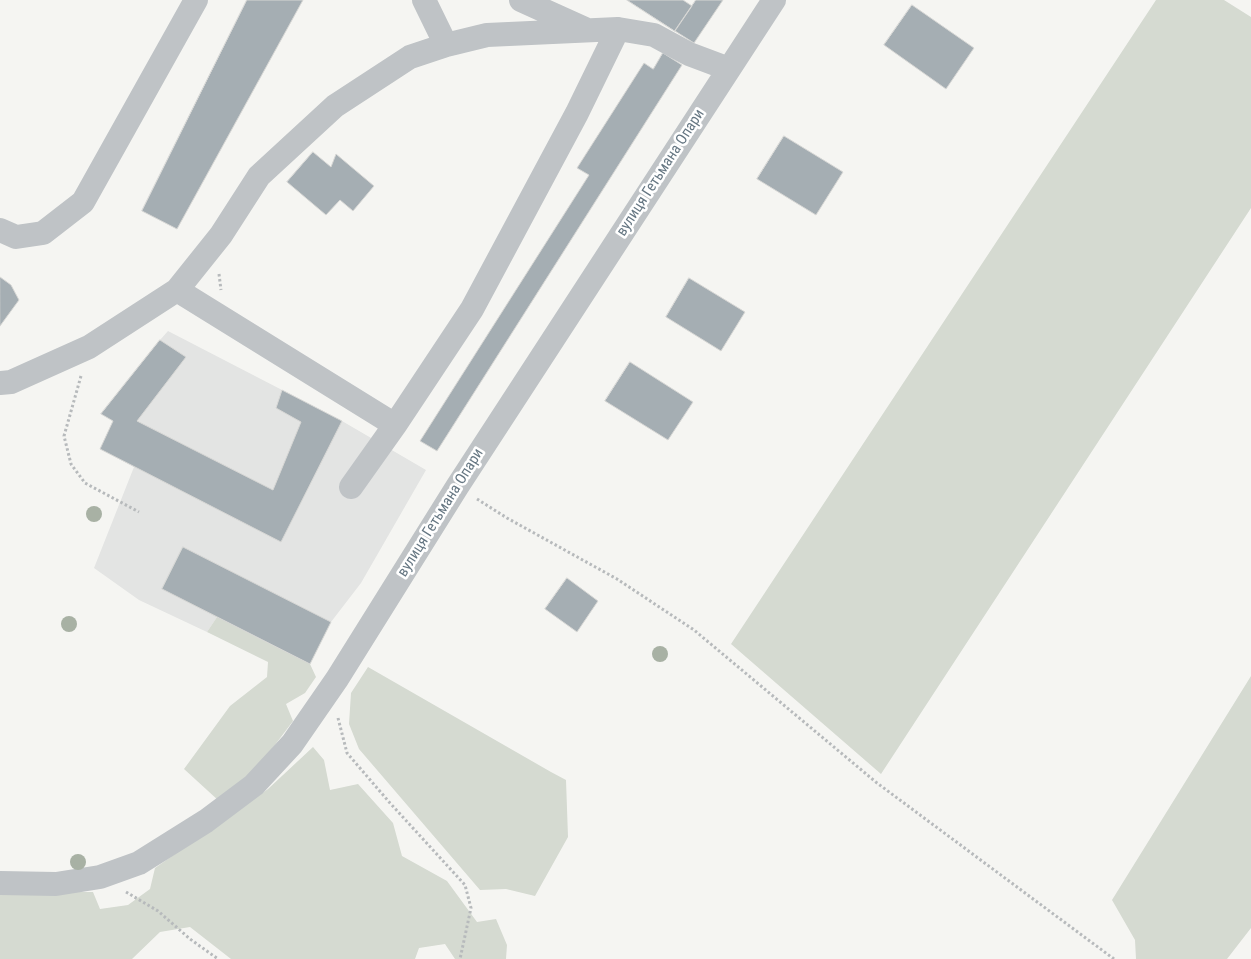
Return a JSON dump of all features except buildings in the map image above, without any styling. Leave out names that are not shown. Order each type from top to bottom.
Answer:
[{"type":"street","points":[[0,230],[16,237],[43,233],[83,202],[196,0]]},
{"type":"street","points":[[424,0],[446,45]]},
{"type":"street","points":[[521,0],[530,33]]},
{"type":"street","points":[[521,0],[588,31]]},
{"type":"street","name":"вулиця Гетьмана Опари","points":[[0,884],[56,884],[100,877],[139,863],[206,821],[254,785],[292,744],[337,679],[457,487],[774,0]]},
{"type":"street","points":[[351,487],[395,425],[472,309],[578,113],[618,29]]},
{"type":"street","points":[[0,383],[11,382],[89,347],[178,290],[221,235],[259,176],[334,106],[410,57],[487,34],[618,29],[654,35],[688,54],[729,69]]},
{"type":"street","points":[[178,290],[395,425]]},
{"type":"path","points":[[219,273],[222,291]]},
{"type":"path","points":[[89,347],[64,436],[70,464],[85,483],[139,512]]},
{"type":"path","points":[[457,487],[507,518],[617,579],[694,630],[877,783],[1114,959]]},
{"type":"path","points":[[338,717],[347,753],[390,803],[465,884],[471,908],[460,959]]},
{"type":"path","points":[[100,877],[158,911],[190,939],[218,959]]},
{"type":"shaded area","points":[[1156,0],[1224,0],[1251,17],[1251,208],[881,774],[731,644]]},
{"type":"shaded area","points":[[168,331],[342,421],[426,470],[361,583],[331,622],[310,664],[217,617],[207,632],[139,600],[94,568],[134,467],[100,449],[113,421],[160,340]]},
{"type":"shaded area","points":[[217,617],[310,664],[316,677],[305,693],[286,704],[293,721],[256,770],[219,801],[184,769],[230,706],[267,677],[268,662],[207,632]]},
{"type":"shaded area","points":[[368,667],[566,780],[568,837],[535,896],[506,889],[480,890],[359,749],[349,724],[351,693]]},
{"type":"shaded area","points":[[1251,676],[1251,928],[1227,959],[1136,959],[1135,940],[1112,900]]},
{"type":"shaded area","points":[[313,747],[324,760],[330,790],[358,784],[393,823],[402,856],[447,881],[477,922],[496,919],[507,945],[506,959],[455,959],[445,944],[419,948],[415,959],[231,959],[190,927],[160,932],[132,959],[0,959],[0,892],[93,892],[100,909],[128,905],[150,889],[155,868],[268,789]]}]
